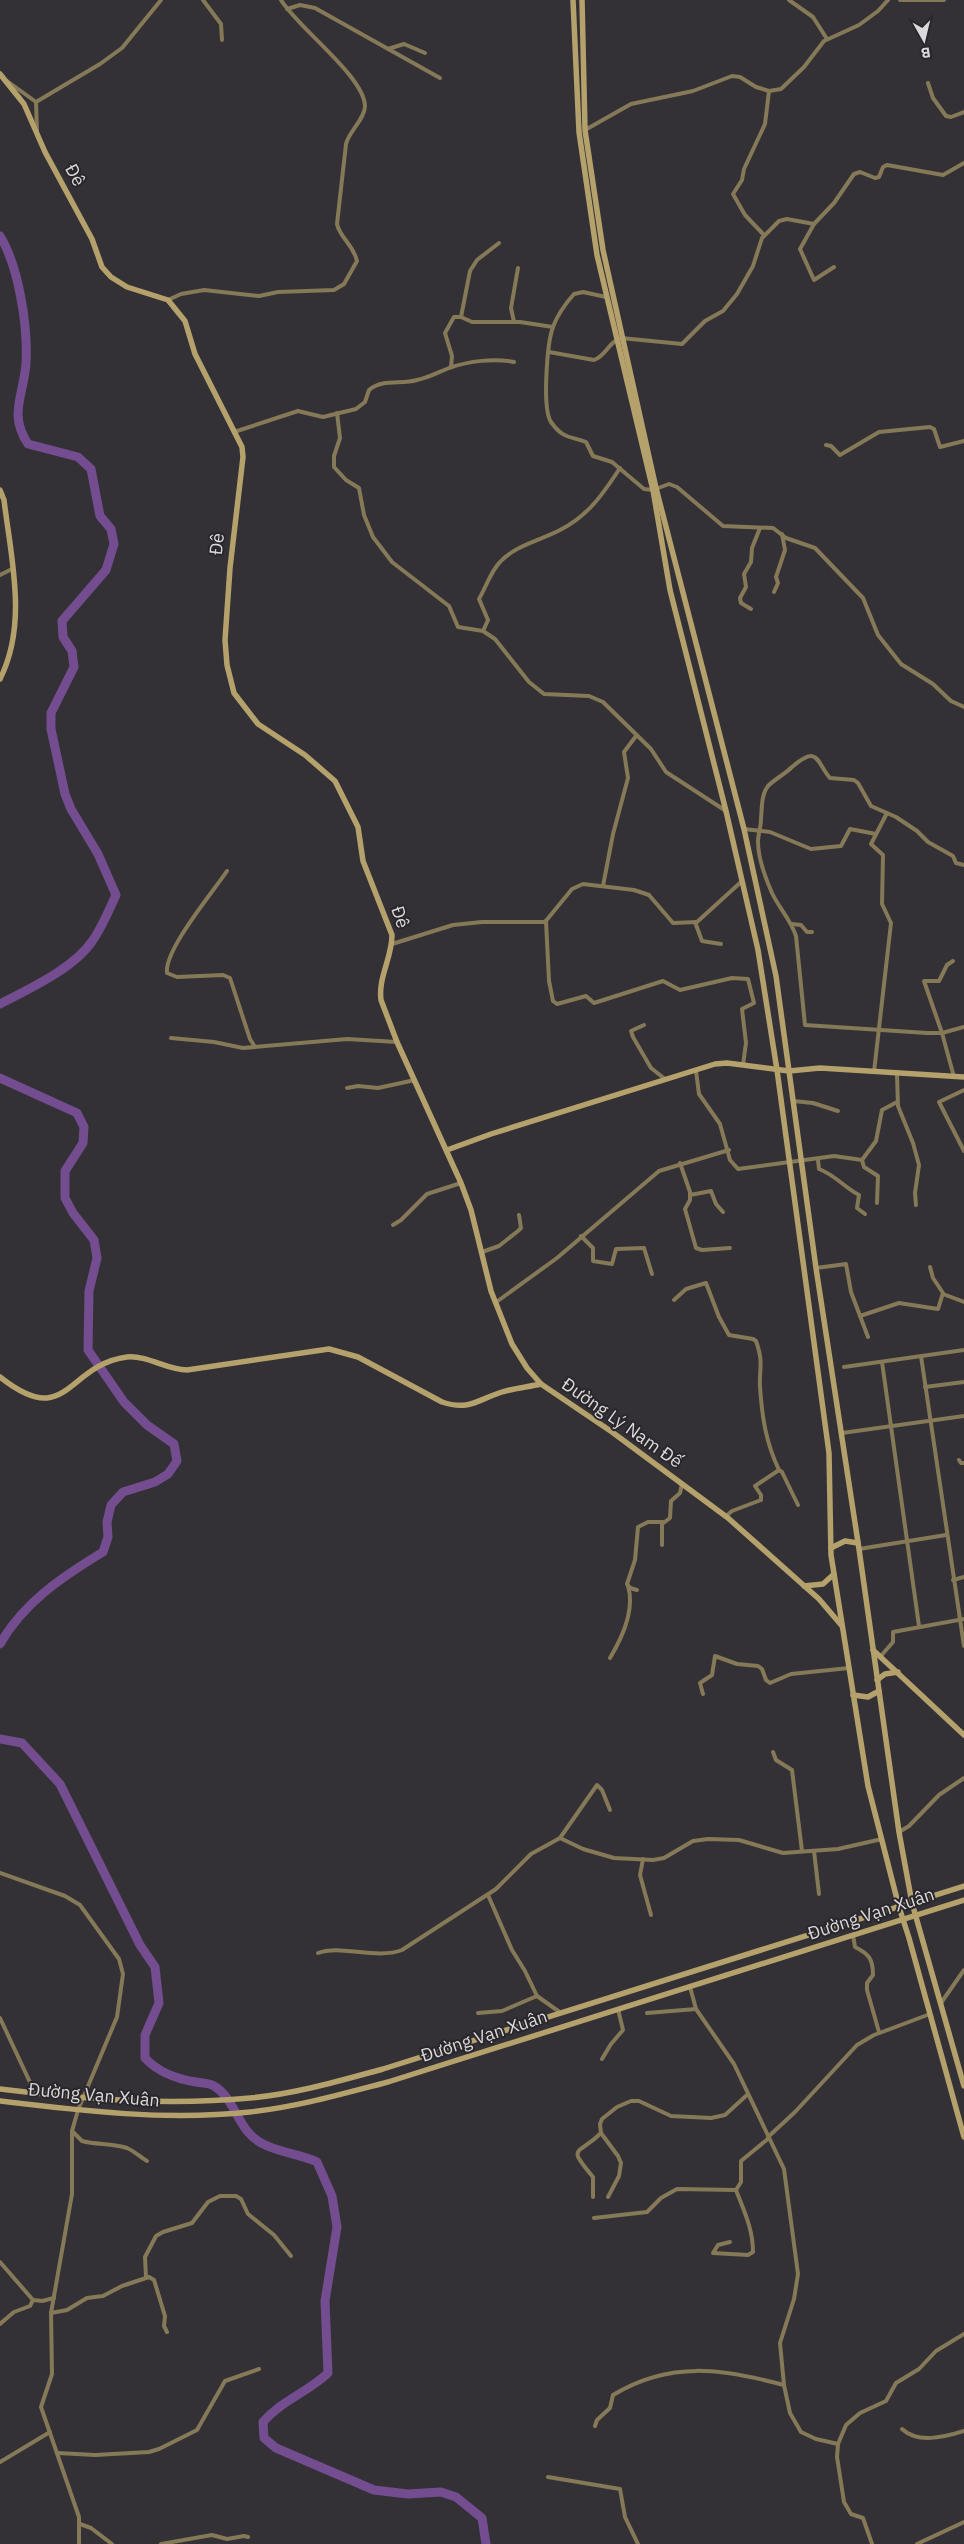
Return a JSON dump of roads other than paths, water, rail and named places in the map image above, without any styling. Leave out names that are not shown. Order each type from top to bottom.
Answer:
[{"type":"street","points":[[36,102],[100,64],[122,48],[161,0]]},
{"type":"street","points":[[203,0],[221,24],[222,40]]},
{"type":"street","points":[[168,300],[181,294],[204,290],[259,296],[296,290],[326,292],[344,284],[357,261],[353,247],[338,230],[337,224],[346,144],[349,135],[363,114],[364,102],[356,85],[341,65],[287,9],[281,0]]},
{"type":"street","points":[[573,0],[582,131],[596,245],[606,297],[654,489],[744,829],[776,976],[816,1268],[859,1546],[899,1832],[912,1903],[964,2086]]},
{"type":"street","points":[[582,0],[582,131],[618,339]]},
{"type":"street","points":[[789,0],[814,18],[827,39]]},
{"type":"street","points":[[582,131],[631,104],[693,90],[732,76],[769,91],[785,86],[827,39],[859,25],[888,0]]},
{"type":"street","points":[[900,0],[944,0]]},
{"type":"street","points":[[287,9],[300,5],[314,8],[440,78]]},
{"type":"street","points":[[388,50],[404,44],[425,53]]},
{"type":"street","name":"Đê","points":[[0,74],[24,104],[37,134],[84,222],[102,267],[111,277],[127,287],[168,300],[185,321],[195,354],[242,447],[244,457],[230,568],[225,640],[227,665],[234,693],[258,724],[305,755],[335,781],[358,827],[362,861],[389,926],[392,944],[381,975],[379,989],[381,1000],[397,1042],[461,1183],[471,1210],[495,1303],[515,1350],[541,1384]]},
{"type":"street","points":[[5,80],[36,102]]},
{"type":"street","points":[[928,83],[933,98],[946,116],[964,112]]},
{"type":"street","points":[[764,235],[745,215],[733,194],[742,180],[744,169],[765,124],[769,91]]},
{"type":"street","points":[[36,102],[37,134]]},
{"type":"street","points":[[834,267],[814,280],[800,249],[814,224],[834,203],[856,173],[875,178],[879,177],[883,167],[887,165],[943,174],[964,163]]},
{"type":"street","points":[[549,352],[594,360],[601,358],[612,341],[618,339],[682,344],[703,323],[722,313],[737,294],[753,266],[764,235],[783,220],[814,224]]},
{"type":"street","points":[[461,317],[470,271],[477,260],[499,243]]},
{"type":"street","points":[[514,322],[511,308],[518,268]]},
{"type":"street","points":[[606,297],[583,292],[574,294],[553,327],[546,386],[547,414],[552,423],[569,439],[586,442],[593,456],[609,460],[640,486],[654,489],[669,484],[677,487],[723,526],[773,528],[818,550],[862,598],[878,635],[901,664],[933,684],[951,701],[964,706]]},
{"type":"street","points":[[451,367],[452,356],[445,336],[445,329],[454,317],[461,317],[472,322],[514,322],[553,327]]},
{"type":"street","points":[[234,432],[298,411],[323,417],[361,407],[373,387],[384,383],[415,381],[451,367],[500,360],[514,362]]},
{"type":"street","points":[[337,413],[340,438],[334,456],[334,467],[346,480],[359,488],[364,515],[373,537],[392,562],[449,606],[458,627],[483,631],[499,643],[524,676],[539,691],[549,695],[581,695],[596,698],[651,749],[662,768],[671,777],[726,811]]},
{"type":"street","points":[[826,445],[831,446],[840,455],[879,432],[930,427],[934,429],[940,447],[964,441]]},
{"type":"street","points":[[483,631],[488,620],[479,599],[499,563],[514,550],[559,531],[582,518],[606,490],[620,468]]},
{"type":"street","points":[[654,489],[670,590],[726,811],[758,950],[777,1070],[829,1453],[831,1548],[834,1574],[868,1786],[899,1907],[964,2137]]},
{"type":"street","points":[[0,490],[4,500],[17,613],[8,663],[0,679]]},
{"type":"street","points":[[751,609],[741,603],[740,598],[746,587],[744,574],[752,560],[751,551],[760,528]]},
{"type":"street","points":[[774,592],[778,583],[776,577],[785,550],[782,534]]},
{"type":"street","points":[[0,575],[12,569]]},
{"type":"street","points":[[603,886],[613,834],[628,778],[624,752],[636,736]]},
{"type":"street","points":[[964,865],[956,863],[953,856],[928,842],[917,831],[869,804],[862,789],[854,780],[828,777],[820,761],[811,756],[767,787],[761,807],[758,842],[763,870],[772,894],[792,924],[798,948],[805,1025],[942,1033],[964,1026]]},
{"type":"street","points":[[874,1072],[891,923],[882,904],[883,855],[871,846],[887,813]]},
{"type":"street","points":[[744,829],[759,829],[810,849],[841,846],[850,829],[876,834]]},
{"type":"street","points":[[227,871],[171,954],[167,973],[177,977],[223,975],[230,978],[250,1040],[255,1047]]},
{"type":"street","points":[[741,882],[695,922],[674,924],[649,896],[634,890],[582,884],[577,886],[558,904],[546,921],[549,981],[552,1001],[557,1004],[586,996],[594,1003],[663,981],[680,990],[732,978],[748,979],[754,1003],[742,1010],[746,1044],[744,1065]]},
{"type":"street","points":[[392,944],[452,925],[482,922],[518,923],[546,921]]},
{"type":"street","points":[[695,922],[702,941],[721,944]]},
{"type":"street","points":[[792,924],[802,924],[807,932],[812,932]]},
{"type":"street","points":[[953,961],[947,965],[939,981],[924,981],[942,1033],[954,1078]]},
{"type":"street","points":[[644,1026],[632,1031],[633,1036],[651,1068],[666,1080]]},
{"type":"street","points":[[171,1038],[214,1042],[237,1048],[347,1039],[397,1042]]},
{"type":"street","points":[[447,1150],[491,1134],[715,1064],[744,1065],[789,1071],[820,1068],[897,1075],[964,1078]]},
{"type":"street","points":[[696,1071],[699,1094],[720,1124],[729,1150],[730,1160],[738,1169],[818,1160],[834,1156],[862,1160]]},
{"type":"street","points":[[897,1075],[897,1102],[913,1143],[919,1165],[915,1193],[916,1205]]},
{"type":"street","points":[[347,1088],[358,1086],[378,1088],[415,1080]]},
{"type":"street","points":[[964,1090],[939,1102],[964,1151]]},
{"type":"street","points":[[793,1101],[812,1103],[838,1111]]},
{"type":"street","points":[[862,1160],[876,1141],[882,1110],[897,1102]]},
{"type":"street","points":[[495,1303],[538,1274],[655,1174],[680,1163],[729,1150]]},
{"type":"street","points":[[818,1160],[819,1169],[833,1174],[844,1187],[860,1195],[858,1208],[865,1214]]},
{"type":"street","points":[[862,1160],[864,1166],[878,1176],[877,1203]]},
{"type":"street","points":[[680,1163],[690,1195],[685,1209],[696,1248],[702,1250],[730,1248]]},
{"type":"street","points":[[393,1225],[401,1220],[427,1194],[461,1183]]},
{"type":"street","points":[[690,1195],[712,1191],[716,1204],[723,1212]]},
{"type":"street","points":[[482,1252],[499,1246],[518,1231],[520,1228],[519,1215]]},
{"type":"street","points":[[582,1236],[593,1248],[593,1261],[608,1265],[612,1264],[616,1250],[644,1248],[652,1274]]},
{"type":"street","points":[[816,1268],[846,1264],[860,1316],[868,1337]]},
{"type":"street","points":[[930,1266],[943,1294],[964,1302]]},
{"type":"street","points":[[674,1300],[686,1290],[706,1283],[723,1325],[729,1334],[756,1341],[762,1362],[760,1382],[765,1434],[779,1470],[782,1472],[798,1505]]},
{"type":"street","points":[[860,1316],[899,1302],[938,1308],[943,1294]]},
{"type":"street","name":"Đường Lý Nam Đế","points":[[0,1377],[18,1392],[41,1400],[62,1395],[84,1375],[110,1362],[131,1357],[175,1369],[187,1370],[329,1349],[358,1357],[442,1402],[456,1406],[468,1406],[502,1392],[541,1384],[604,1426],[726,1516],[804,1586],[842,1627]]},
{"type":"street","points":[[844,1367],[964,1350]]},
{"type":"street","points":[[921,1356],[946,1535],[964,1646]]},
{"type":"street","points":[[882,1362],[919,1626]]},
{"type":"street","points":[[819,1371],[832,1370]]},
{"type":"street","points":[[925,1387],[964,1382]]},
{"type":"street","points":[[842,1434],[964,1416]]},
{"type":"street","points":[[959,1460],[959,1462],[964,1462]]},
{"type":"street","points":[[726,1516],[732,1511],[761,1500],[761,1495],[755,1486],[779,1470]]},
{"type":"street","points":[[610,1658],[620,1639],[630,1605],[628,1586],[638,1528],[648,1522],[663,1522],[670,1518],[671,1501],[680,1493],[682,1484]]},
{"type":"street","points":[[662,1545],[663,1522]]},
{"type":"street","points":[[831,1548],[845,1541],[859,1546],[946,1535]]},
{"type":"street","points":[[804,1586],[823,1584],[834,1574]]},
{"type":"street","points":[[953,1580],[964,1578]]},
{"type":"street","points":[[628,1586],[638,1590]]},
{"type":"street","points":[[880,1658],[893,1642],[893,1632],[961,1619]]},
{"type":"street","points":[[873,1650],[964,1735]]},
{"type":"street","points":[[703,1694],[700,1683],[711,1676],[715,1656],[737,1664],[758,1666],[762,1668],[766,1680],[770,1683],[791,1674],[849,1668]]},
{"type":"street","points":[[877,1680],[885,1674],[898,1672]]},
{"type":"street","points":[[853,1695],[868,1697],[879,1691]]},
{"type":"street","points":[[773,1752],[776,1760],[792,1770],[802,1851]]},
{"type":"street","points":[[899,1832],[909,1826],[933,1800],[964,1778]]},
{"type":"street","points":[[318,1953],[331,1950],[351,1953],[396,1952],[488,1895],[499,1887],[531,1854],[560,1838],[597,1785],[602,1790],[610,1810]]},
{"type":"street","points":[[560,1838],[583,1849],[614,1858],[643,1859],[664,1858],[694,1841],[708,1839],[739,1840],[777,1852],[838,1849],[882,1839]]},
{"type":"street","points":[[814,1851],[819,1894]]},
{"type":"street","points":[[643,1859],[640,1876],[651,1915]]},
{"type":"street","points":[[0,1874],[65,1896],[80,1905],[122,1966],[124,1981],[117,2017],[78,2110],[72,2131],[72,2194],[51,2313],[52,2374],[41,2407],[58,2453],[80,2524],[79,2544]]},
{"type":"street","name":"Đường Vạn Xuân","points":[[0,2090],[84,2099],[160,2102],[244,2098],[311,2088],[347,2079],[561,2013],[964,1886]]},
{"type":"street","points":[[488,1895],[512,1950],[537,1996],[561,2013],[565,2026]]},
{"type":"street","name":"Đường Vạn Xuân","points":[[0,2101],[78,2110],[160,2116],[252,2112],[313,2102],[388,2082],[964,1900]]},
{"type":"street","points":[[853,1935],[855,1947],[868,1954],[871,1959],[873,1975],[867,1983],[867,1990],[879,2032]]},
{"type":"street","points":[[941,2003],[963,1973]]},
{"type":"street","points":[[690,1987],[696,2009],[732,2060],[747,2095],[768,2138],[779,2155],[784,2169],[798,2274],[794,2299],[781,2340],[784,2385],[790,2413],[801,2432],[816,2439],[838,2444]]},
{"type":"street","points":[[478,2013],[502,2011],[537,1996]]},
{"type":"street","points":[[646,2013],[696,2009]]},
{"type":"street","points":[[602,2059],[610,2044],[624,2030],[618,2010]]},
{"type":"street","points":[[730,2242],[718,2245],[714,2253],[748,2255],[753,2252],[752,2226],[745,2218],[736,2190],[741,2182],[741,2161],[795,2112],[857,2045],[879,2032],[930,2014]]},
{"type":"street","points":[[0,2018],[35,2094]]},
{"type":"street","points":[[933,2022],[945,2019]]},
{"type":"street","points":[[608,2198],[617,2180],[621,2163],[618,2156],[601,2134],[602,2119],[617,2107],[631,2101],[639,2101],[671,2116],[694,2115],[711,2118],[724,2115],[747,2095]]},
{"type":"street","points":[[72,2131],[82,2142],[122,2146],[148,2161]]},
{"type":"street","points":[[593,2197],[592,2177],[577,2160],[577,2155],[581,2147],[601,2134]]},
{"type":"street","points":[[594,2218],[647,2212],[661,2198],[677,2190],[736,2190]]},
{"type":"street","points":[[146,2277],[145,2257],[156,2236],[192,2223],[208,2202],[220,2196],[236,2196],[241,2199],[248,2214],[274,2235],[291,2256]]},
{"type":"street","points":[[0,2262],[33,2300],[42,2301],[54,2298]]},
{"type":"street","points":[[51,2313],[67,2310],[87,2298],[103,2296],[146,2277],[154,2280],[165,2316],[164,2326],[167,2332]]},
{"type":"street","points":[[0,2324],[14,2312],[30,2306],[33,2300]]},
{"type":"street","points":[[872,2544],[863,2518],[851,2514],[844,2502],[837,2457],[838,2444],[846,2424],[860,2413],[886,2401],[896,2383],[919,2369],[936,2350],[964,2334]]},
{"type":"street","points":[[58,2453],[96,2455],[149,2452],[159,2449],[197,2430],[225,2381],[258,2369]]},
{"type":"street","points":[[595,2426],[597,2420],[610,2408],[613,2395],[659,2374],[690,2370],[740,2375],[784,2385]]},
{"type":"street","points":[[902,2429],[910,2436],[923,2438],[964,2431]]},
{"type":"street","points":[[0,2462],[50,2432]]},
{"type":"street","points":[[548,2478],[620,2489],[625,2517],[638,2544]]},
{"type":"street","points":[[917,2544],[964,2522]]},
{"type":"street","points":[[80,2524],[91,2528],[112,2544]]},
{"type":"street","points":[[161,2544],[212,2536],[227,2540],[244,2536],[248,2538]]},
{"type":"waterway","points":[[0,236],[7,249],[17,280],[24,315],[26,363],[18,414],[22,433],[28,444],[78,457],[91,469],[100,516],[111,529],[114,544],[106,570],[62,621],[63,637],[72,651],[74,667],[51,713],[51,729],[65,794],[71,809],[98,854],[116,895],[96,935],[75,960],[51,977],[0,1004]]},
{"type":"waterway","points":[[0,1078],[77,1113],[84,1127],[83,1143],[65,1171],[65,1198],[73,1213],[94,1240],[97,1258],[89,1291],[88,1350],[124,1402],[147,1425],[174,1444],[177,1461],[168,1474],[155,1482],[123,1492],[111,1505],[107,1522],[108,1537],[103,1552],[59,1581],[32,1603],[20,1615],[0,1644]]},
{"type":"waterway","points":[[0,1739],[22,1743],[60,1784],[140,1945],[155,1967],[159,2003],[145,2035],[145,2058],[156,2068],[168,2074],[182,2079],[210,2084],[220,2090],[248,2132],[255,2139],[271,2148],[317,2162],[332,2196],[337,2227],[325,2301],[328,2373],[278,2408],[263,2422],[264,2438],[276,2448],[374,2490],[408,2494],[441,2492],[456,2497],[482,2518],[486,2544]]}]
